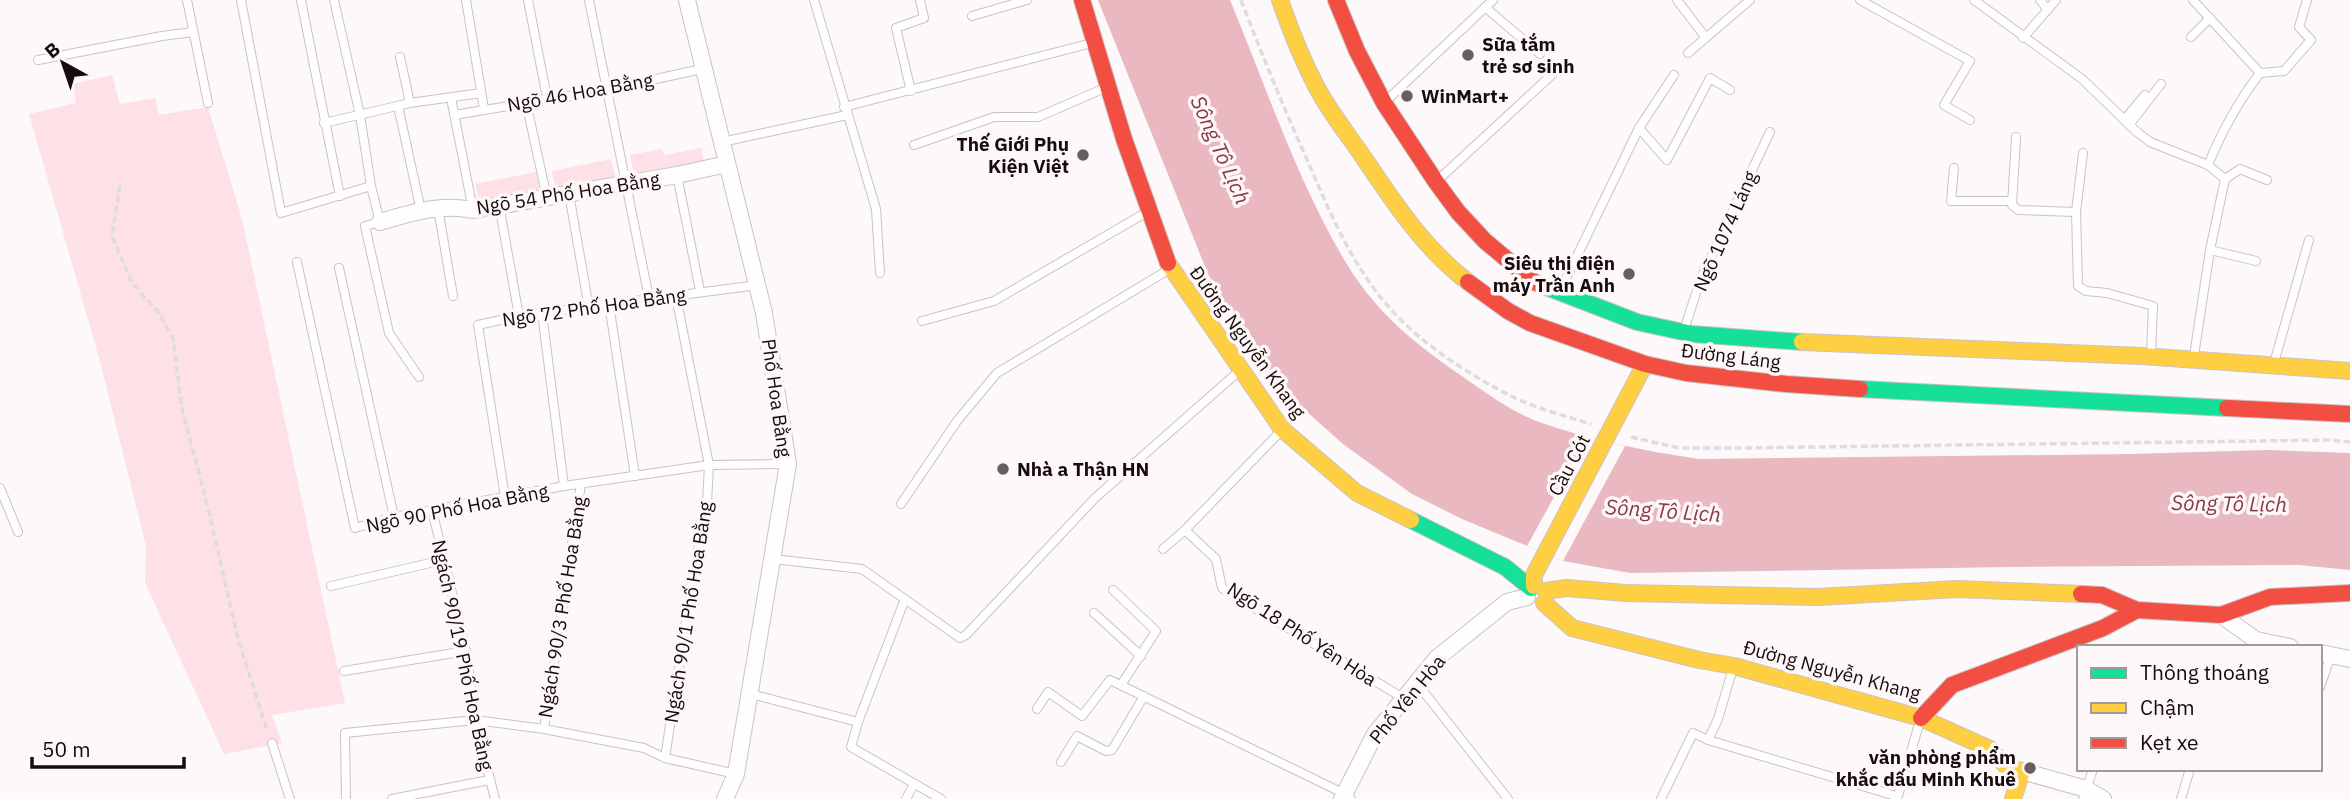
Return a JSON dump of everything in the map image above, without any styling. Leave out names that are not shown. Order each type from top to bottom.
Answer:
[{"type":"main road","name":"Đường Nguyễn Khang","points":[[1082,0],[1108,87],[1170,269],[1282,429],[1357,493],[1505,567],[1572,628],[1699,660],[1734,666],[1921,718],[1952,685],[2103,628],[2137,610]]},
{"type":"main road","name":"Đường Láng","points":[[1280,0],[1290,29],[1317,86],[1376,177],[1429,246],[1481,293],[1530,323],[1645,364],[1686,373],[1786,384],[1905,386],[2350,414]]},
{"type":"main road","name":"Đường Láng","points":[[1340,4],[1357,51],[1384,103],[1458,212],[1498,254],[1534,282],[1637,322],[1684,332],[1907,353],[2193,359],[2350,371]]},
{"type":"main road","name":"Cầu Cót","points":[[1536,593],[1534,575],[1645,364]]},
{"type":"main road","points":[[1536,593],[1566,588],[1626,593],[1818,597],[1957,589],[2102,595],[2137,610],[2221,615],[2270,597],[2350,593]]},
{"type":"main road","points":[[1921,718],[1990,749],[2009,769],[2022,771],[2013,799]]},
{"type":"street","name":"Phố Hoa Bằng","points":[[687,0],[758,285],[788,464],[751,694],[731,796]]},
{"type":"street","name":"Ngõ 54 Phố Hoa Bằng","points":[[380,222],[438,208],[454,206],[473,210],[727,164]]},
{"type":"street","name":"Phố Yên Hòa","points":[[1346,797],[1375,734],[1437,658],[1507,602],[1536,593]]},
{"type":"street","points":[[2221,615],[2256,640],[2280,645]]},
{"type":"street","points":[[2325,654],[2350,659]]},
{"type":"street","points":[[2022,771],[2103,799]]},
{"type":"lane","points":[[187,0],[208,103]]},
{"type":"lane","points":[[241,0],[281,213],[371,187]]},
{"type":"lane","points":[[300,0],[341,196]]},
{"type":"lane","points":[[334,0],[360,114],[371,187],[380,222],[365,226],[389,333],[419,377]]},
{"type":"lane","points":[[466,0],[484,109]]},
{"type":"lane","points":[[528,0],[547,98]]},
{"type":"lane","points":[[589,0],[649,298]]},
{"type":"lane","points":[[814,0],[876,209],[880,273]]},
{"type":"lane","points":[[911,91],[896,28],[924,18],[920,0]]},
{"type":"lane","points":[[972,16],[1027,0]]},
{"type":"lane","points":[[1384,103],[1493,0]]},
{"type":"lane","points":[[1677,0],[1706,38]]},
{"type":"lane","points":[[1688,53],[1750,0]]},
{"type":"lane","points":[[1860,0],[1970,61],[1944,105],[1970,120]]},
{"type":"lane","points":[[1974,0],[2082,79],[2150,142],[2208,165],[2225,179]]},
{"type":"lane","points":[[2040,0],[2049,9]]},
{"type":"lane","points":[[2023,38],[2056,0]]},
{"type":"lane","points":[[2208,165],[2239,100],[2260,73],[2284,71],[2311,40],[2299,27],[2307,0]]},
{"type":"lane","points":[[2197,2],[2260,73]]},
{"type":"lane","points":[[1485,7],[1540,54]]},
{"type":"lane","points":[[2190,37],[2210,18]]},
{"type":"lane","points":[[38,60],[192,32]]},
{"type":"lane","points":[[722,142],[1094,43]]},
{"type":"lane","points":[[400,57],[410,103]]},
{"type":"lane","name":"Ngõ 46 Hoa Bằng","points":[[454,115],[606,90],[706,68]]},
{"type":"lane","points":[[1436,182],[1557,69]]},
{"type":"lane","points":[[1559,293],[1639,128],[1674,75]]},
{"type":"lane","points":[[1639,128],[1667,160],[1710,78],[1730,90]]},
{"type":"lane","points":[[2127,122],[2161,85]]},
{"type":"lane","points":[[914,145],[994,117],[1038,117],[1108,87]]},
{"type":"lane","points":[[324,122],[410,103],[481,93]]},
{"type":"lane","points":[[2127,122],[2145,95]]},
{"type":"lane","points":[[451,98],[473,210]]},
{"type":"lane","points":[[526,102],[547,198]]},
{"type":"lane","points":[[398,106],[421,211]]},
{"type":"lane","name":"Ngõ 1074 Láng","points":[[1684,332],[1701,278],[1770,132]]},
{"type":"lane","points":[[2016,137],[2012,205],[2018,210],[2076,212]]},
{"type":"lane","points":[[2083,153],[2076,212],[2078,286],[2086,291],[2107,293],[2153,306],[2151,358]]},
{"type":"lane","points":[[1954,168],[1951,201],[2011,201]]},
{"type":"lane","points":[[2193,359],[2210,250],[2225,179],[2239,170],[2267,180]]},
{"type":"lane","points":[[677,175],[700,291]]},
{"type":"lane","points":[[569,194],[589,308]]},
{"type":"lane","points":[[499,205],[519,316]]},
{"type":"lane","points":[[438,208],[453,296]]},
{"type":"lane","points":[[922,321],[994,301],[1149,210]]},
{"type":"lane","points":[[2273,366],[2309,240]]},
{"type":"lane","points":[[2210,250],[2256,261]]},
{"type":"lane","name":"Ngõ 90 Phố Hoa Bằng","points":[[297,262],[355,528],[394,517],[564,486],[709,465],[788,464]]},
{"type":"lane","points":[[338,268],[394,517]]},
{"type":"lane","points":[[901,504],[957,421],[997,373],[1170,269]]},
{"type":"lane","name":"Ngõ 72 Phố Hoa Bằng","points":[[505,497],[478,325],[519,316],[758,285]]},
{"type":"lane","name":"Ngách 90/1 Phố Hoa Bằng","points":[[665,758],[692,580],[707,503],[709,465],[676,296]]},
{"type":"lane","points":[[609,304],[635,476]]},
{"type":"lane","points":[[542,313],[564,486]]},
{"type":"lane","points":[[773,559],[862,569],[960,638],[966,635],[1095,498],[1240,370]]},
{"type":"lane","points":[[1163,549],[1185,530],[1282,429]]},
{"type":"lane","name":"Ngách 90/3 Phố Hoa Bằng","points":[[544,729],[581,484]]},
{"type":"lane","points":[[0,488],[18,532]]},
{"type":"lane","name":"Ngách 90/19 Phố Hoa Bằng","points":[[432,510],[466,650],[475,720],[495,799]]},
{"type":"lane","name":"Ngõ 18 Phố Yên Hòa","points":[[1185,530],[1216,559],[1222,588],[1403,698]]},
{"type":"lane","points":[[331,586],[443,560]]},
{"type":"lane","points":[[1113,590],[1156,631],[1121,685]]},
{"type":"lane","points":[[905,599],[851,747],[942,799]]},
{"type":"lane","points":[[1124,607],[1153,636]]},
{"type":"lane","points":[[1094,613],[1141,656]]},
{"type":"lane","points":[[344,671],[466,650]]},
{"type":"lane","points":[[2322,674],[2325,654]]},
{"type":"lane","points":[[1708,740],[1718,719],[1734,666]]},
{"type":"lane","points":[[1037,709],[1048,692],[1082,716],[1110,680],[1346,797]]},
{"type":"lane","points":[[1416,682],[1507,799]]},
{"type":"lane","points":[[751,694],[858,722]]},
{"type":"lane","points":[[1061,762],[1077,736],[1106,751],[1112,750],[1144,696]]},
{"type":"lane","points":[[1661,799],[1693,733],[1708,740],[1897,797],[1921,718]]},
{"type":"lane","points":[[346,799],[345,733],[475,720],[544,729],[644,748],[665,758],[736,774]]},
{"type":"lane","points":[[272,743],[290,799]]},
{"type":"lane","points":[[2085,794],[2092,771]]},
{"type":"lane","points":[[2181,799],[2189,771]]},
{"type":"lane","points":[[392,799],[489,780]]},
{"type":"lane","points":[[906,799],[914,784]]},
{"type":"path","points":[[120,186],[112,236],[132,283],[159,313],[173,338],[182,409],[210,516],[237,639],[272,743]]},
{"type":"shaded area","points":[[112,75],[120,104],[155,98],[159,115],[208,107],[242,219],[345,703],[272,715],[282,743],[224,754],[145,583],[146,546],[101,365],[29,114],[76,103],[73,84]]},
{"type":"shaded area","points":[[701,148],[704,163],[634,176],[630,155],[662,149],[664,155]]},
{"type":"shaded area","points":[[611,159],[616,180],[556,192],[552,171]]},
{"type":"shaded area","points":[[536,172],[540,193],[480,206],[475,184]]},
{"type":"water","name":"Sông Tô Lịch","points":[[1098,0],[1230,0],[1298,169],[1330,235],[1360,284],[1386,315],[1416,342],[1492,397],[1529,418],[1598,440],[1699,459],[2268,450],[2350,453],[2350,570],[2299,565],[1630,573],[1563,561],[1462,519],[1412,494],[1343,444],[1307,412],[1275,378],[1228,309],[1208,274]]},
{"type":"pier","points":[[1587,437],[1625,446],[1563,561],[1527,546]]},
{"type":"traffic: fast","points":[[1541,285],[1637,322],[1692,334],[1802,342]]},
{"type":"traffic: fast","points":[[1860,389],[2227,408]]},
{"type":"traffic: fast","points":[[1411,520],[1505,567],[1531,588]]},
{"type":"traffic: slow","points":[[1280,0],[1305,64],[1333,115],[1413,227],[1439,256],[1468,282]]},
{"type":"traffic: slow","points":[[1168,263],[1282,429],[1357,493],[1411,520]]},
{"type":"traffic: slow","points":[[1802,342],[2142,356],[2350,371]]},
{"type":"traffic: slow","points":[[1534,586],[1534,575],[1645,364]]},
{"type":"traffic: slow","points":[[1546,591],[1566,588],[1626,593],[1818,597],[1957,589],[2081,594]]},
{"type":"traffic: slow","points":[[1544,603],[1572,628],[1699,660],[1734,666],[1921,718],[1990,749],[2009,769],[2022,771],[2013,799]]},
{"type":"traffic: jam","points":[[1082,0],[1124,139],[1168,263]]},
{"type":"traffic: jam","points":[[1336,0],[1357,51],[1384,103],[1436,182],[1458,212],[1485,241],[1541,285]]},
{"type":"traffic: jam","points":[[1468,282],[1508,311],[1530,323],[1645,364],[1686,373],[1860,389]]},
{"type":"traffic: jam","points":[[2227,408],[2350,414]]},
{"type":"traffic: jam","points":[[2081,594],[2102,595],[2137,610],[2221,615],[2270,597],[2350,593]]},
{"type":"traffic: jam","points":[[1921,718],[1952,685],[2103,628],[2137,610]]},
{"type":"place","name":"Sữa tắm trẻ sơ sinh","points":[[1468,55]]},
{"type":"place","name":"WinMart+","points":[[1407,96]]},
{"type":"place","name":"Thế Giới Phụ Kiện Việt","points":[[1083,155]]},
{"type":"place","name":"Siêu thị điện máy Trần Anh","points":[[1629,274]]},
{"type":"place","name":"Nhà a Thận HN","points":[[1003,469]]},
{"type":"place","name":"văn phòng phẩm khắc dấu Minh Khuê","points":[[2030,768]]}]
